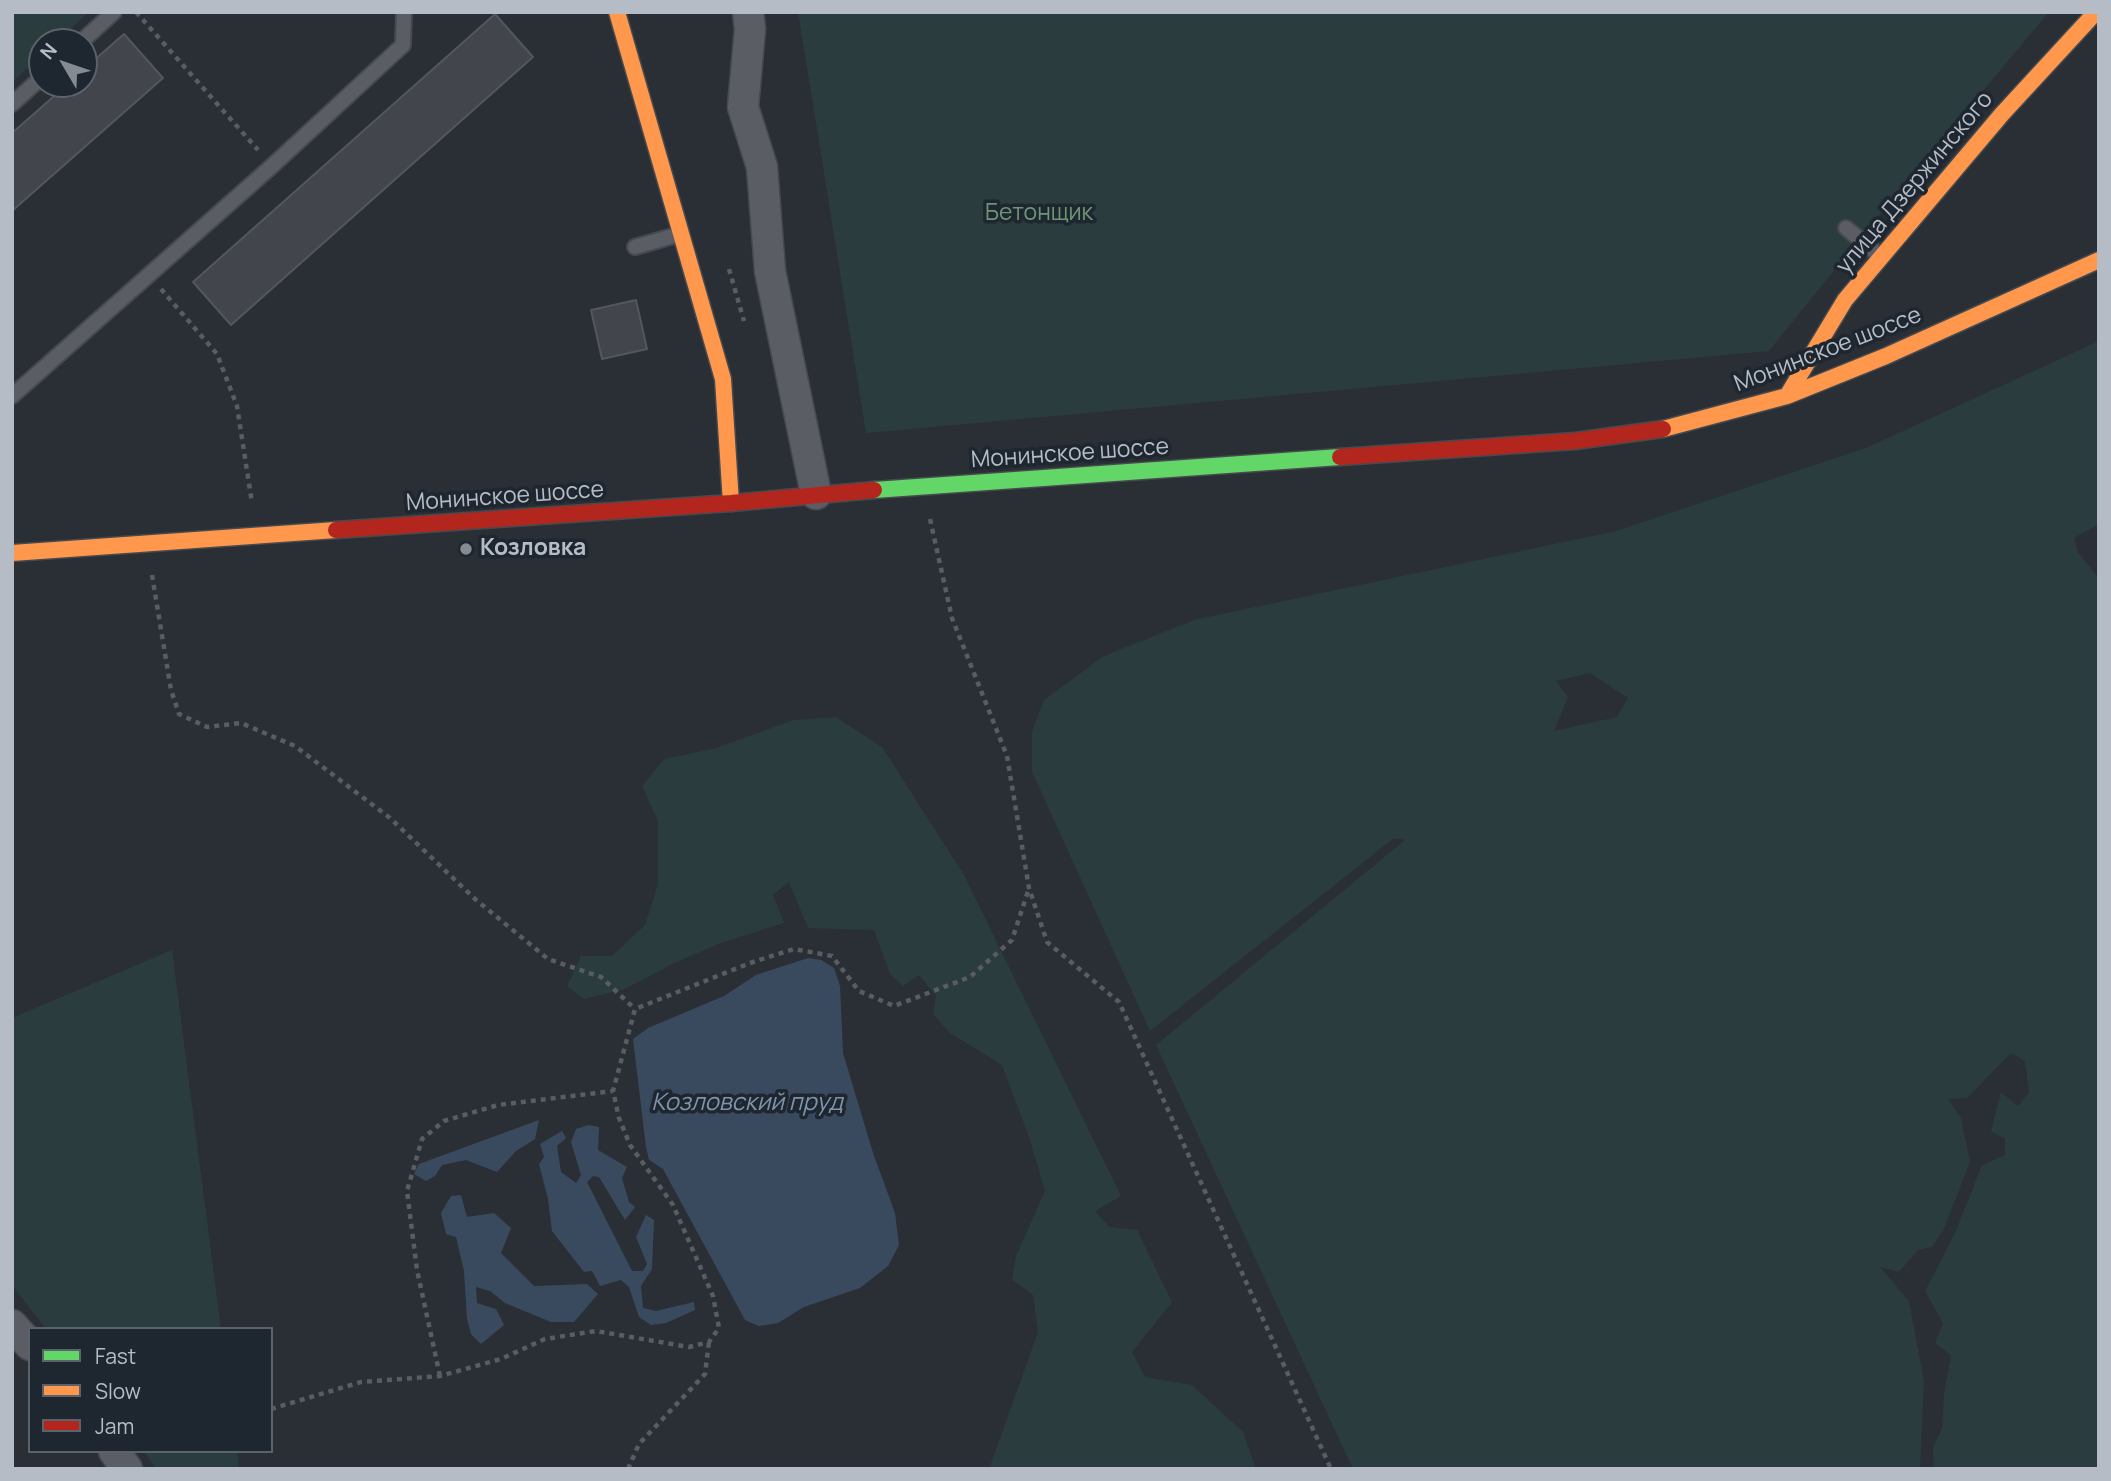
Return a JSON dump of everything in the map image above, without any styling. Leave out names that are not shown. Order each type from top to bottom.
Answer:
[{"type":"main road","points":[[617,12],[723,379],[731,503]]},
{"type":"main road","name":"улица Дзержинского","points":[[1787,396],[1845,300],[2002,114],[2096,12]]},
{"type":"main road","name":"Монинское шоссе","points":[[12,553],[1575,441],[1658,430],[1787,396],[1886,356],[2099,260]]},
{"type":"main road","points":[[1858,307],[1878,261]]},
{"type":"main road","points":[[1867,344],[1886,356]]},
{"type":"street","points":[[748,12],[750,29],[743,107],[762,167],[770,271],[816,494]]},
{"type":"street","points":[[12,1325],[28,1343]]},
{"type":"street","points":[[115,1453],[127,1469]]},
{"type":"lane","points":[[96,28],[114,12]]},
{"type":"lane","points":[[12,397],[272,166],[403,45],[404,12]]},
{"type":"lane","points":[[12,104],[28,90]]},
{"type":"lane","points":[[1846,228],[1878,261]]},
{"type":"lane","points":[[635,247],[681,234]]},
{"type":"path","points":[[136,12],[272,166]]},
{"type":"path","points":[[149,275],[217,354],[237,406],[253,509]]},
{"type":"path","points":[[923,488],[951,618],[1007,756],[1029,888],[1047,942],[1119,1002],[1331,1469]]},
{"type":"path","points":[[149,544],[160,629],[171,690],[179,714],[207,727],[240,723],[295,746],[390,818],[475,899],[548,959],[601,977],[635,1009]]},
{"type":"path","points":[[635,1009],[750,963],[794,949],[832,956],[859,991],[894,1006],[970,977],[1012,940],[1029,888]]},
{"type":"path","points":[[628,1469],[639,1444],[705,1374],[709,1342],[719,1328],[713,1296],[673,1205],[630,1145],[619,1118],[612,1091],[635,1009]]},
{"type":"path","points":[[440,1376],[417,1270],[407,1191],[422,1139],[444,1121],[498,1105],[612,1091]]},
{"type":"path","points":[[273,1408],[361,1382],[440,1376],[502,1359],[545,1339],[596,1331],[689,1347],[709,1342]]},
{"type":"green space","points":[[12,12],[89,12],[71,28],[28,28],[28,68],[12,82]]},
{"type":"green space","name":"Бетонщик","points":[[798,12],[2049,12],[1769,351],[866,433]]},
{"type":"green space","points":[[2099,341],[2099,524],[2074,538],[2078,552],[2099,579],[2099,1469],[1934,1469],[1933,1448],[1942,1428],[1944,1394],[1951,1355],[1935,1343],[1943,1323],[1925,1291],[1955,1233],[1982,1165],[2005,1155],[2005,1139],[1991,1131],[2001,1092],[2018,1106],[2029,1092],[2025,1061],[2011,1053],[1967,1098],[1948,1099],[1961,1118],[1970,1162],[1943,1231],[1932,1247],[1918,1250],[1899,1272],[1880,1267],[1909,1301],[1924,1381],[1920,1469],[1353,1469],[1156,1045],[1405,840],[1394,838],[1150,1031],[1032,772],[1032,732],[1044,700],[1104,656],[1194,620],[1616,531],[1866,448]],"holes":[[[1590,673],[1628,698],[1617,717],[1554,731],[1568,697],[1556,681]]]},
{"type":"green space","points":[[836,717],[882,747],[964,875],[1121,1196],[1095,1211],[1109,1227],[1137,1230],[1172,1302],[1132,1352],[1145,1377],[1192,1385],[1243,1432],[1256,1469],[989,1469],[1038,1332],[1033,1295],[1012,1280],[1016,1256],[1045,1191],[1029,1137],[1002,1065],[950,1033],[933,1014],[936,996],[919,975],[903,986],[890,974],[874,930],[808,928],[789,882],[773,895],[784,923],[721,943],[674,963],[625,989],[584,999],[567,986],[581,956],[612,956],[645,925],[658,884],[658,821],[642,786],[664,759],[713,749],[794,720]]},
{"type":"green space","points":[[172,950],[221,1327],[44,1327],[12,1285],[12,1018]]},
{"type":"green space","points":[[145,1453],[237,1453],[239,1469],[157,1469]]},
{"type":"water","name":"Козловский пруд","points":[[808,958],[821,960],[834,968],[840,986],[843,1053],[873,1153],[895,1213],[899,1245],[888,1266],[860,1288],[804,1307],[778,1323],[759,1326],[745,1320],[663,1169],[649,1160],[633,1039],[648,1028],[724,996],[756,975]]},
{"type":"water","points":[[539,1120],[535,1139],[516,1151],[497,1172],[466,1160],[442,1165],[435,1176],[426,1181],[414,1174],[419,1164]]},
{"type":"water","points":[[588,1125],[599,1127],[598,1150],[627,1167],[622,1178],[629,1202],[635,1207],[625,1220],[599,1177],[593,1176],[587,1182],[632,1271],[643,1271],[647,1264],[636,1237],[646,1215],[654,1220],[652,1269],[641,1286],[643,1308],[656,1311],[694,1302],[695,1310],[666,1323],[651,1325],[639,1317],[629,1287],[621,1280],[600,1286],[592,1271],[584,1272],[552,1231],[548,1199],[539,1164],[544,1157],[540,1144],[562,1131],[566,1138],[557,1146],[561,1172],[576,1183],[581,1175],[571,1142],[576,1129]]},
{"type":"water","points":[[461,1195],[467,1217],[494,1213],[511,1228],[501,1253],[534,1286],[587,1284],[598,1294],[574,1322],[551,1322],[505,1303],[490,1291],[476,1287],[477,1303],[496,1309],[504,1325],[481,1344],[471,1334],[467,1319],[464,1271],[456,1237],[446,1234],[441,1213],[451,1196]]},
{"type":"building","points":[[495,14],[533,57],[231,325],[193,282]]},
{"type":"building","points":[[124,34],[163,78],[12,211],[12,133],[52,98],[98,98],[98,57]]},
{"type":"building","points":[[636,300],[647,349],[602,359],[591,310]]},
{"type":"traffic: fast","points":[[874,490],[1340,457]]},
{"type":"traffic: slow","points":[[617,12],[723,379],[731,503]]},
{"type":"traffic: slow","points":[[1787,396],[1845,300],[2002,114],[2096,12]]},
{"type":"traffic: slow","points":[[1663,429],[1787,396],[1886,356],[2099,260]]},
{"type":"traffic: slow","points":[[12,553],[336,530]]},
{"type":"traffic: jam","points":[[1340,457],[1575,441],[1663,429]]},
{"type":"traffic: jam","points":[[336,530],[731,503],[874,490]]},
{"type":"place","name":"Козловка","points":[[466,549]]}]
